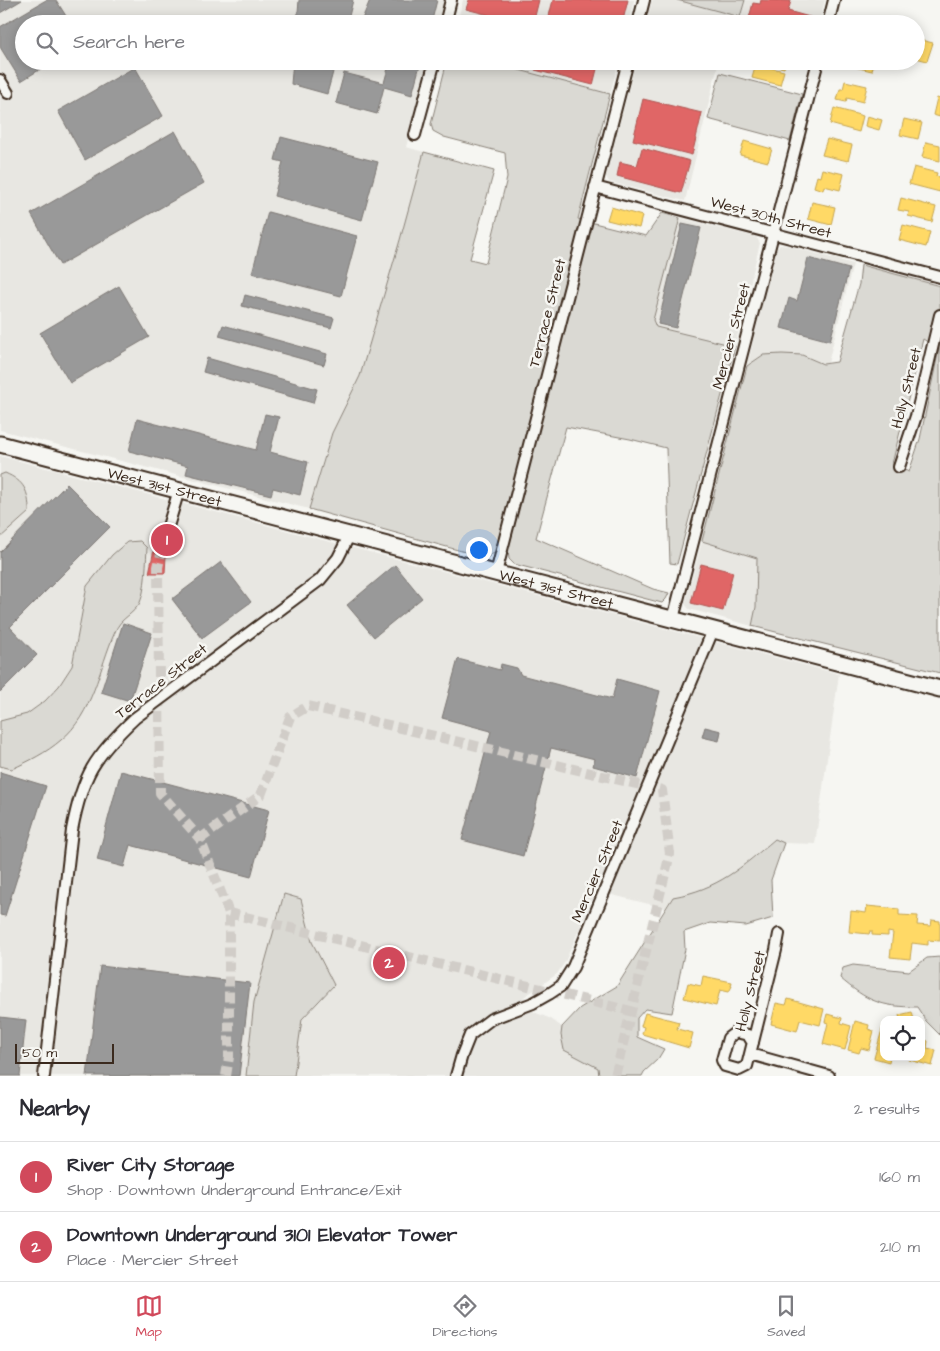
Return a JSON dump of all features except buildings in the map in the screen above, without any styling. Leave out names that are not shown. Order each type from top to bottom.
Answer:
[{"type":"main road","name":"West 31st Street","points":[[0,444],[940,689]]},
{"type":"street","points":[[447,15],[451,0]]},
{"type":"street","points":[[640,15],[644,0]]},
{"type":"street","points":[[830,15],[834,0]]},
{"type":"street","points":[[415,135],[433,70]]},
{"type":"street","name":"Terrace Street","points":[[496,573],[626,70]]},
{"type":"street","name":"Mercier Street","points":[[673,619],[816,70]]},
{"type":"street","points":[[0,80],[8,94]]},
{"type":"street","name":"West 30th Street","points":[[595,187],[940,277]]},
{"type":"street","name":"Holly Street","points":[[899,468],[916,416],[940,315]]},
{"type":"street","points":[[166,533],[178,490]]},
{"type":"street","name":"Terrace Street","points":[[44,1076],[72,830],[79,797],[91,768],[110,742],[135,718],[320,580],[338,558],[350,534]]},
{"type":"street","name":"Mercier Street","points":[[456,1076],[470,1035],[491,1018],[549,994],[561,986],[573,967],[713,630]]},
{"type":"street","name":"Holly Street","points":[[750,1054],[779,934]]},
{"type":"street","points":[[753,1043],[748,1035],[736,1032],[728,1038],[722,1060],[725,1066],[739,1070],[747,1066],[750,1054],[829,1076]]},
{"type":"shaded area","points":[[0,0],[445,0],[441,15],[15,15],[15,70],[427,70],[406,147],[424,152],[360,376],[332,433],[309,509],[0,430]]},
{"type":"shaded area","points":[[463,0],[634,0],[630,15],[459,15]]},
{"type":"shaded area","points":[[652,0],[677,0],[733,15],[648,15]]},
{"type":"shaded area","points":[[677,0],[745,0],[741,15],[733,15]]},
{"type":"shaded area","points":[[745,0],[825,0],[821,15],[741,15]]},
{"type":"shaded area","points":[[445,70],[519,70],[610,94],[578,219],[646,236],[662,213],[680,218],[653,320],[656,327],[735,346],[677,564],[670,563],[666,448],[566,427],[536,538],[653,589],[669,593],[662,603],[514,564],[509,559],[508,550],[560,347],[550,343],[495,552],[487,558],[309,509],[332,433],[360,376],[424,152],[494,171],[470,259],[486,263],[507,178],[505,153],[444,137],[433,131],[431,124]]},
{"type":"shaded area","points":[[519,70],[617,70],[610,94]]},
{"type":"shaded area","points":[[634,70],[717,70],[685,201],[609,182],[606,176]]},
{"type":"shaded area","points":[[720,73],[802,94],[790,141],[708,119]]},
{"type":"shaded area","points":[[680,218],[756,237],[760,243],[735,346],[656,327],[653,320]]},
{"type":"shaded area","points":[[780,245],[790,246],[853,264],[828,363],[823,364],[802,355],[763,355],[747,366],[776,249]]},
{"type":"shaded area","points":[[861,265],[940,286],[940,673],[752,626],[756,607],[757,558],[702,541],[747,366],[763,355],[782,354],[802,355],[823,364],[837,362],[859,284]],"holes":[[[923,339],[939,349],[920,439],[909,472],[892,464]]]},
{"type":"shaded area","points":[[0,456],[839,674],[815,844],[784,843],[775,839],[731,875],[702,891],[673,897],[665,908],[596,891],[565,962],[557,974],[524,997],[534,1012],[551,1019],[562,1027],[561,1035],[564,1050],[599,1068],[599,1076],[294,1076],[302,1019],[334,985],[312,942],[301,899],[285,894],[254,1002],[246,1076],[0,1076],[0,766],[12,769],[91,697],[115,630],[123,618],[138,606],[82,611],[72,666],[59,686],[45,701],[27,714],[0,721],[0,538],[29,512],[29,498],[18,479],[5,473],[0,475]]},
{"type":"shaded area","points":[[5,473],[21,483],[28,498],[29,512],[0,538],[0,475]]},
{"type":"shaded area","points":[[140,541],[147,548],[145,579],[140,602],[117,628],[94,690],[81,717],[61,740],[43,753],[12,769],[0,766],[0,721],[27,714],[45,701],[59,686],[72,666],[87,586],[112,555],[127,542]]},
{"type":"shaded area","points":[[702,541],[757,557],[756,607],[752,626],[689,609],[685,604]]},
{"type":"shaded area","points":[[775,839],[784,843],[771,880],[773,918],[746,926],[710,923],[684,932],[685,949],[672,1013],[645,1009],[637,1018],[637,1037],[664,1049],[658,1059],[642,1076],[599,1076],[598,1068],[564,1050],[561,1035],[562,1027],[580,1008],[617,986],[673,897],[703,889],[716,883],[740,868]]},
{"type":"shaded area","points":[[284,894],[301,899],[312,942],[334,985],[302,1019],[294,1076],[246,1076],[254,1002]]},
{"type":"shaded area","points":[[940,957],[940,1035],[926,1021],[925,1016],[923,1016],[917,1007],[894,1006],[875,1001],[858,992],[840,978],[843,968],[853,965],[909,971],[927,958]]},
{"type":"tunnel","points":[[166,533],[158,567],[160,793],[200,839],[229,913],[229,1057],[226,1076]]},
{"type":"tunnel","points":[[200,839],[261,795],[290,717],[308,706],[662,790],[670,854],[615,1076]]},
{"type":"tunnel","points":[[229,913],[631,1011]]},
{"type":"place","name":"River City Storage","points":[[167,540]]},
{"type":"place","name":"Downtown Underground 3101 Elevator Tower","points":[[389,963]]}]
